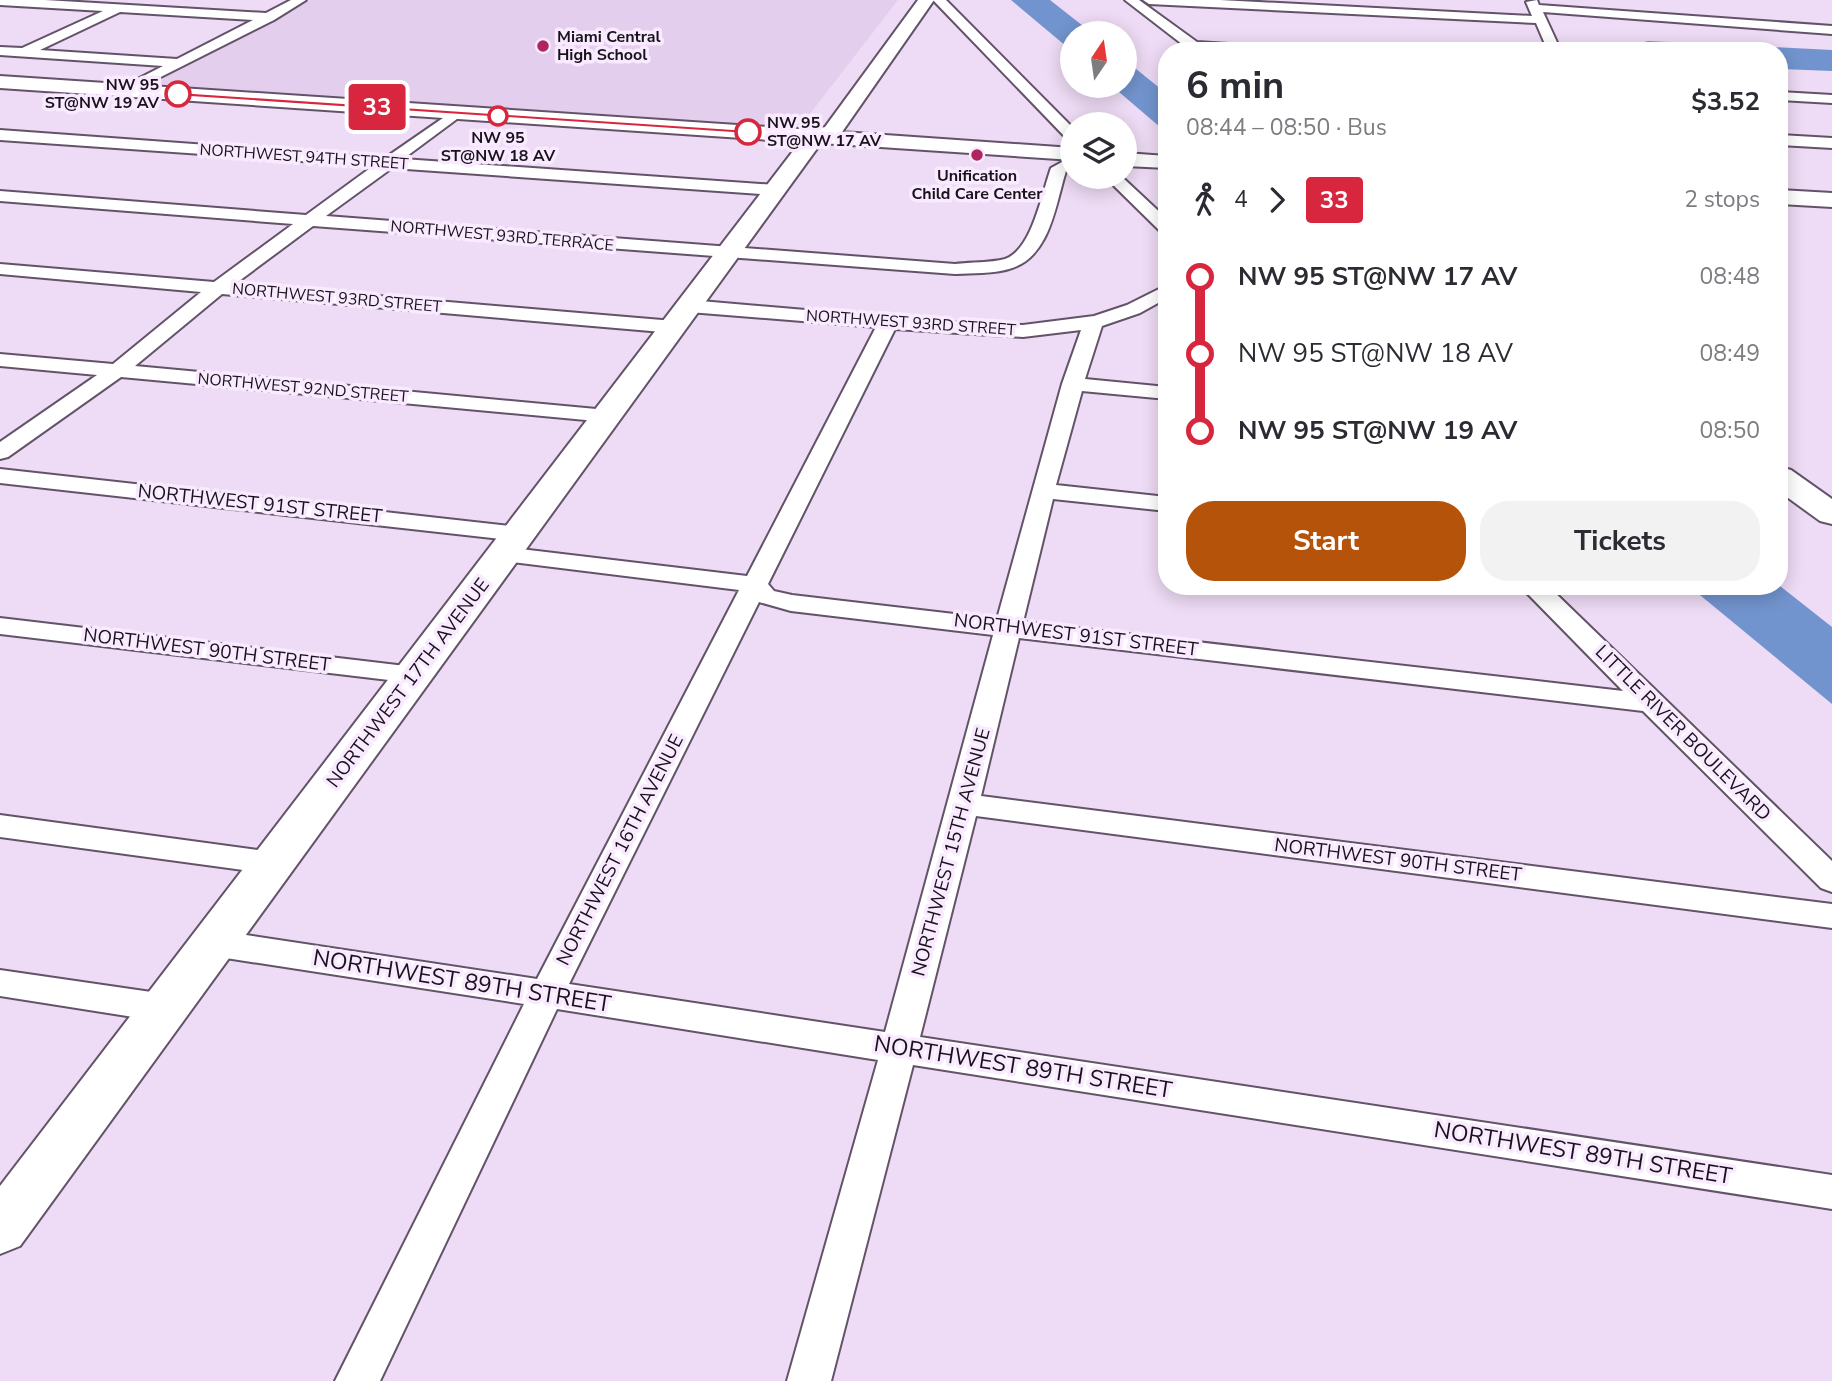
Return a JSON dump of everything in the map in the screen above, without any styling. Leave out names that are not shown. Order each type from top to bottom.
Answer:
[{"type":"main road","name":"NORTHWEST 17TH AVENUE","points":[[0,1229],[815,137],[832,131],[906,11],[926,0]]},
{"type":"main road","name":"NORTHWEST 17TH AVENUE","points":[[815,137],[810,129],[861,62],[883,50]]},
{"type":"main road","points":[[0,82],[815,137],[1060,151]]},
{"type":"main road","points":[[1137,157],[1158,156]]},
{"type":"main road","points":[[1137,159],[1158,161]]},
{"type":"main road","points":[[1788,197],[1832,200]]},
{"type":"main road","points":[[1788,483],[1832,514]]},
{"type":"street","points":[[0,64],[138,0]]},
{"type":"street","points":[[125,91],[300,0]]},
{"type":"street","points":[[939,0],[1060,145]]},
{"type":"street","points":[[1131,0],[1189,42]]},
{"type":"street","points":[[1149,0],[1536,9],[1832,30]]},
{"type":"street","points":[[0,1],[270,16]]},
{"type":"street","points":[[1536,9],[1551,42]]},
{"type":"street","points":[[0,51],[180,63]]},
{"type":"street","points":[[1788,96],[1832,99]]},
{"type":"street","points":[[0,452],[117,371],[217,288],[456,113]]},
{"type":"street","name":"NORTHWEST 94TH STREET","points":[[0,135],[775,190]]},
{"type":"street","points":[[1788,140],[1832,143]]},
{"type":"street","name":"NORTHWEST 93RD TERRACE","points":[[0,196],[728,254],[955,269],[1005,265],[1020,259],[1034,244],[1060,166]]},
{"type":"street","points":[[1125,189],[1158,220]]},
{"type":"street","name":"NORTHWEST 93RD STREET","points":[[0,269],[217,288],[681,316],[888,323],[959,329],[1036,330],[1093,323],[1158,298]]},
{"type":"street","name":"NORTHWEST 16TH AVENUE","points":[[358,1381],[547,994],[888,323]]},
{"type":"street","name":"NORTHWEST 15TH AVENUE","points":[[810,1381],[900,1048],[1072,384],[1093,323]]},
{"type":"street","name":"NORTHWEST 92ND STREET","points":[[0,360],[607,416]]},
{"type":"street","points":[[1072,384],[1158,392]]},
{"type":"street","name":"NORTHWEST 91ST STREET","points":[[0,475],[512,544],[755,585],[765,596],[791,603],[1653,703]]},
{"type":"street","points":[[1044,491],[1158,503]]},
{"type":"street","name":"LITTLE RIVER BOULEVARD","points":[[1542,595],[1832,880]]},
{"type":"street","name":"NORTHWEST 90TH STREET","points":[[0,626],[414,675]]},
{"type":"street","name":"NORTHWEST 90TH STREET","points":[[964,804],[1832,916]]},
{"type":"street","points":[[0,826],[273,863]]},
{"type":"street","name":"NORTHWEST 89TH STREET","points":[[213,943],[1832,1192]]},
{"type":"street","points":[[0,983],[165,1008]]},
{"type":"shaded area","name":"Miami Central High School","points":[[311,0],[898,0],[802,124],[791,127],[149,85]]},
{"type":"water","points":[[1011,0],[1050,0],[1077,21],[1060,21],[1060,41]]},
{"type":"water","points":[[1788,48],[1832,50],[1832,71],[1788,69]]},
{"type":"water","points":[[1138,71],[1158,87],[1158,125],[1126,98],[1138,98]]},
{"type":"water","points":[[1788,592],[1832,627],[1832,704],[1700,595],[1788,595]]},
{"type":"bus line","name":"33","points":[[178,94],[748,132]]},
{"type":"place","name":"Miami Central High School","points":[[543,46]]},
{"type":"place","name":"NW 95 ST@NW 19 AV","points":[[178,94]]},
{"type":"place","name":"NW 95 ST@NW 18 AV","points":[[498,116]]},
{"type":"place","name":"NW 95 ST@NW 17 AV","points":[[748,132]]},
{"type":"place","name":"Unification Child Care Center","points":[[977,155]]}]
